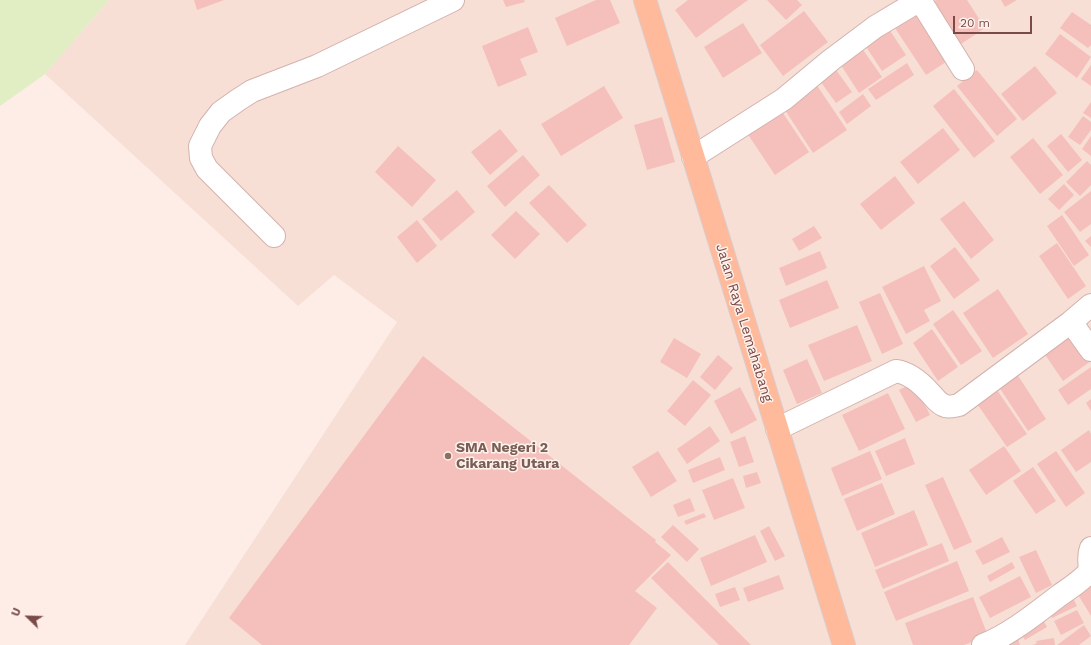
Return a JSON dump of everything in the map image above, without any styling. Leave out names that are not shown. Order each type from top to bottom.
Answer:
[{"type":"main road","name":"Jalan Raya Lemahabang","points":[[645,0],[844,645]]},
{"type":"street","points":[[274,236],[206,169],[201,158],[200,146],[210,126],[221,112],[252,91],[317,66],[452,0]]},
{"type":"street","points":[[693,157],[784,99],[831,60],[875,27],[920,0],[963,69]]},
{"type":"street","points":[[777,429],[896,371],[911,376],[944,406],[950,407],[958,404],[1091,306]]},
{"type":"street","points":[[1071,322],[1091,350]]},
{"type":"street","points":[[983,645],[994,640],[1038,612],[1078,582],[1090,571],[1091,565],[1089,554],[1091,548]]},
{"type":"shaded area","points":[[109,0],[1091,0],[1091,645],[185,645],[397,322],[334,275],[298,306],[45,74]]},
{"type":"green space","points":[[0,0],[109,0],[45,74],[0,106]]},
{"type":"building","points":[[194,0],[224,0],[197,10]]},
{"type":"building","points":[[503,0],[524,0],[525,2],[506,7]]},
{"type":"building","points":[[596,0],[610,0],[620,23],[567,46],[555,18]]},
{"type":"building","points":[[688,0],[748,0],[696,38],[675,10]]},
{"type":"building","points":[[767,0],[797,0],[802,5],[786,20]]},
{"type":"building","points":[[936,0],[967,0],[985,28],[958,46],[930,4]]},
{"type":"building","points":[[1001,0],[1017,0],[1005,7]]},
{"type":"building","points":[[916,10],[949,60],[926,75],[893,25]]},
{"type":"building","points":[[804,11],[828,42],[783,76],[760,45]]},
{"type":"building","points":[[1072,12],[1091,25],[1091,45],[1088,48],[1060,28]]},
{"type":"building","points":[[743,23],[762,53],[723,78],[704,47]]},
{"type":"building","points":[[887,26],[906,55],[882,71],[863,42]]},
{"type":"building","points":[[528,27],[538,52],[520,59],[527,75],[498,87],[482,46]]},
{"type":"building","points":[[1060,34],[1091,57],[1077,78],[1045,54]]},
{"type":"building","points":[[859,44],[882,77],[859,93],[837,59]]},
{"type":"building","points":[[831,63],[852,92],[836,103],[815,74]]},
{"type":"building","points":[[907,63],[914,75],[876,100],[868,89]]},
{"type":"building","points":[[1091,65],[1091,86],[1081,79]]},
{"type":"building","points":[[1035,66],[1057,93],[1023,121],[1001,94]]},
{"type":"building","points":[[977,70],[1017,119],[997,136],[957,86]]},
{"type":"building","points":[[816,84],[847,130],[813,153],[783,107]]},
{"type":"building","points":[[604,86],[623,118],[561,156],[541,124]]},
{"type":"building","points":[[954,89],[995,141],[974,158],[933,106]]},
{"type":"building","points":[[863,94],[871,106],[847,124],[839,112]]},
{"type":"building","points":[[1091,102],[1091,118],[1083,113]]},
{"type":"building","points":[[779,107],[809,152],[775,175],[745,130]]},
{"type":"building","points":[[1083,116],[1091,122],[1091,130],[1080,145],[1068,137]]},
{"type":"building","points":[[662,117],[675,162],[647,170],[634,125]]},
{"type":"building","points":[[943,128],[960,150],[918,184],[900,162]]},
{"type":"building","points":[[500,129],[518,151],[490,175],[471,152]]},
{"type":"building","points":[[1061,134],[1082,160],[1068,172],[1047,146]]},
{"type":"building","points":[[1091,136],[1091,156],[1082,149]]},
{"type":"building","points":[[1033,138],[1063,175],[1040,194],[1010,157]]},
{"type":"building","points":[[398,146],[436,180],[412,207],[375,172]]},
{"type":"building","points":[[523,155],[540,175],[505,207],[487,186]]},
{"type":"building","points":[[1087,161],[1091,165],[1091,185],[1080,196],[1066,182]]},
{"type":"building","points":[[895,176],[915,203],[881,230],[860,204]]},
{"type":"building","points":[[1064,184],[1074,195],[1059,210],[1048,199]]},
{"type":"building","points":[[549,185],[587,225],[567,243],[529,203]]},
{"type":"building","points":[[457,190],[475,212],[441,241],[422,219]]},
{"type":"building","points":[[1091,191],[1091,224],[1080,232],[1064,212]]},
{"type":"building","points":[[964,201],[994,240],[971,259],[940,219]]},
{"type":"building","points":[[516,211],[540,234],[515,259],[491,235]]},
{"type":"building","points":[[1062,215],[1089,255],[1074,266],[1047,226]]},
{"type":"building","points":[[417,220],[437,246],[417,263],[397,237]]},
{"type":"building","points":[[814,226],[822,238],[799,251],[792,239]]},
{"type":"building","points":[[1091,236],[1091,247],[1085,241]]},
{"type":"building","points":[[1057,243],[1086,286],[1068,299],[1039,256]]},
{"type":"building","points":[[955,247],[980,280],[954,299],[930,266]]},
{"type":"building","points":[[820,251],[827,268],[786,286],[779,268]]},
{"type":"building","points":[[924,266],[941,301],[924,310],[930,321],[906,334],[882,287]]},
{"type":"building","points":[[827,280],[839,308],[790,328],[779,300]]},
{"type":"building","points":[[998,289],[1028,334],[993,358],[963,313]]},
{"type":"building","points":[[880,293],[903,344],[882,354],[859,302]]},
{"type":"building","points":[[953,310],[982,351],[961,365],[933,324]]},
{"type":"building","points":[[857,325],[872,361],[824,381],[808,345]]},
{"type":"building","points":[[932,329],[958,367],[938,381],[913,343]]},
{"type":"building","points":[[1072,334],[1091,361],[1063,381],[1044,353]]},
{"type":"building","points":[[674,338],[701,354],[687,378],[660,362]]},
{"type":"building","points":[[718,355],[733,368],[715,390],[700,377]]},
{"type":"building","name":"SMA Negeri 2 Cikarang Utara","points":[[423,356],[656,540],[655,542],[671,555],[635,591],[657,608],[629,645],[262,645],[229,618]]},
{"type":"building","points":[[807,359],[822,393],[797,404],[783,370]]},
{"type":"building","points":[[1091,367],[1091,389],[1068,405],[1058,390]]},
{"type":"building","points":[[1017,374],[1046,419],[1028,431],[999,387]]},
{"type":"building","points":[[693,380],[711,395],[685,426],[667,411]]},
{"type":"building","points":[[914,382],[930,415],[916,422],[899,390]]},
{"type":"building","points":[[993,384],[1027,434],[1007,447],[973,398]]},
{"type":"building","points":[[740,387],[757,420],[731,434],[714,401]]},
{"type":"building","points":[[888,393],[905,429],[859,451],[842,415]]},
{"type":"building","points":[[1091,399],[1091,411],[1086,403]]},
{"type":"building","points":[[710,426],[720,441],[687,464],[677,449]]},
{"type":"building","points":[[1089,430],[1091,434],[1091,462],[1076,472],[1061,450]]},
{"type":"building","points":[[745,436],[754,462],[739,467],[730,442]]},
{"type":"building","points":[[905,438],[915,464],[886,476],[875,451]]},
{"type":"building","points":[[1004,446],[1021,471],[986,495],[969,470]]},
{"type":"building","points":[[658,451],[677,481],[651,497],[632,467]]},
{"type":"building","points":[[870,451],[882,479],[842,496],[831,468]]},
{"type":"building","points":[[1056,451],[1085,493],[1066,507],[1037,464]]},
{"type":"building","points":[[720,457],[725,470],[693,483],[688,470]]},
{"type":"building","points":[[1033,467],[1056,501],[1036,514],[1013,481]]},
{"type":"building","points":[[757,472],[761,483],[746,488],[743,476]]},
{"type":"building","points":[[943,477],[972,542],[954,550],[925,485]]},
{"type":"building","points":[[733,478],[745,508],[714,520],[702,490]]},
{"type":"building","points":[[882,483],[895,514],[857,531],[844,499]]},
{"type":"building","points":[[690,498],[695,511],[678,517],[673,505]]},
{"type":"building","points":[[914,510],[928,545],[875,567],[861,533]]},
{"type":"building","points":[[704,513],[706,517],[686,525],[684,521]]},
{"type":"building","points":[[673,525],[699,549],[687,562],[661,537]]},
{"type":"building","points":[[769,526],[785,556],[775,561],[760,531]]},
{"type":"building","points":[[755,535],[767,562],[711,586],[700,558]]},
{"type":"building","points":[[1002,537],[1010,552],[983,565],[975,551]]},
{"type":"building","points":[[942,543],[949,561],[883,589],[875,570]]},
{"type":"building","points":[[1036,550],[1052,585],[1036,593],[1019,557]]},
{"type":"building","points":[[957,561],[969,591],[896,621],[884,592]]},
{"type":"building","points":[[668,562],[751,645],[719,645],[651,578]]},
{"type":"building","points":[[1012,562],[1015,568],[990,582],[987,576]]},
{"type":"building","points":[[779,575],[784,589],[748,602],[743,588]]},
{"type":"building","points":[[1020,576],[1031,597],[990,618],[979,597]]},
{"type":"building","points":[[1091,577],[1091,616],[1074,588]]},
{"type":"building","points":[[735,587],[740,600],[720,607],[715,594]]},
{"type":"building","points":[[1071,594],[1077,606],[1052,618],[1046,606]]},
{"type":"building","points":[[973,597],[988,636],[964,645],[913,645],[905,623]]},
{"type":"building","points":[[1077,610],[1084,623],[1061,635],[1054,621]]},
{"type":"building","points":[[1041,616],[1047,627],[1025,640],[1018,628]]},
{"type":"building","points":[[1084,625],[1091,636],[1079,645],[1057,645]]},
{"type":"building","points":[[1054,638],[1055,645],[1033,645],[1037,643],[1036,641]]},
{"type":"building","points":[[1018,639],[1020,645],[1006,645]]},
{"type":"place","name":"SMA Negeri 2 Cikarang Utara","points":[[448,456]]}]
